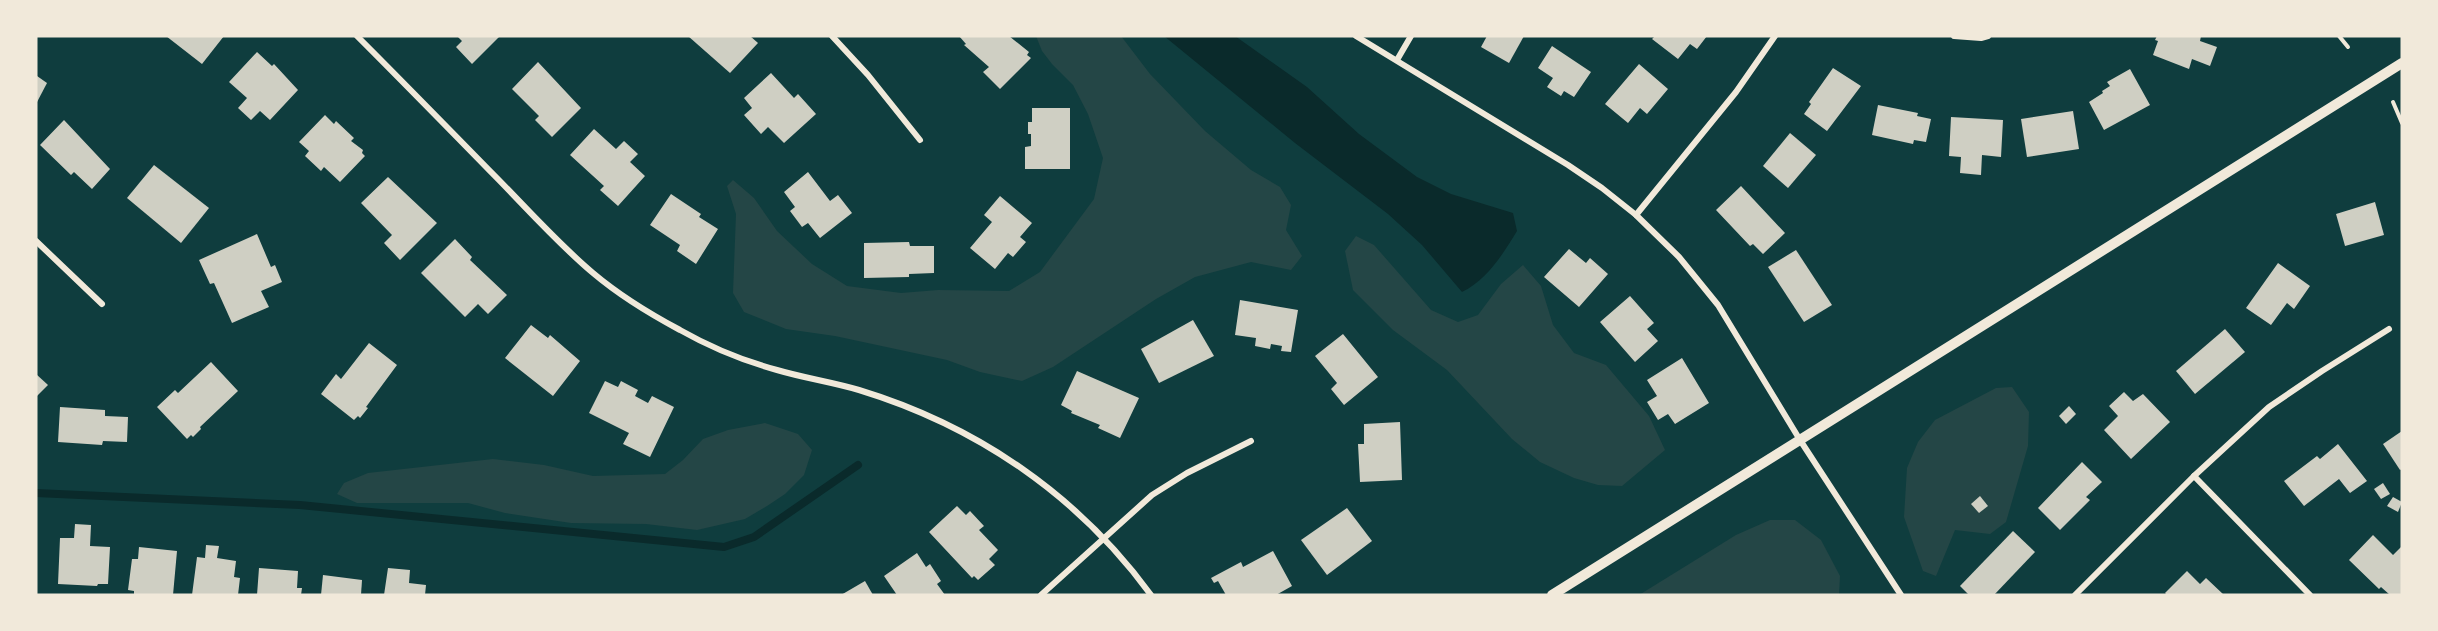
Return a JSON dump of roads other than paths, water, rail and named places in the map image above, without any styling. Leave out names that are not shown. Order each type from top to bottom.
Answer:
[{"type":"street","points":[[357,36],[576,259],[628,299],[682,332],[730,354],[776,370],[858,390],[923,412],[1005,455],[1056,492],[1104,537],[1131,567],[1151,595]]},
{"type":"street","points":[[832,36],[868,75],[920,140]]},
{"type":"street","points":[[1356,36],[1602,188],[1636,215],[1679,257],[1718,305],[1800,440],[1901,595]]},
{"type":"street","points":[[1396,60],[1411,36]]},
{"type":"street","points":[[1636,215],[1729,101],[1775,36]]},
{"type":"street","points":[[1954,36],[1981,38],[1988,36]]},
{"type":"street","points":[[1552,595],[2402,63]]},
{"type":"street","points":[[36,241],[102,304]]},
{"type":"street","points":[[2075,595],[2194,476],[2270,407],[2389,329]]},
{"type":"street","points":[[1041,595],[1152,495],[1187,473],[1251,441]]},
{"type":"street","points":[[2194,476],[2310,595]]},
{"type":"waterway","points":[[36,493],[300,505],[724,547],[754,537],[858,465]]}]
